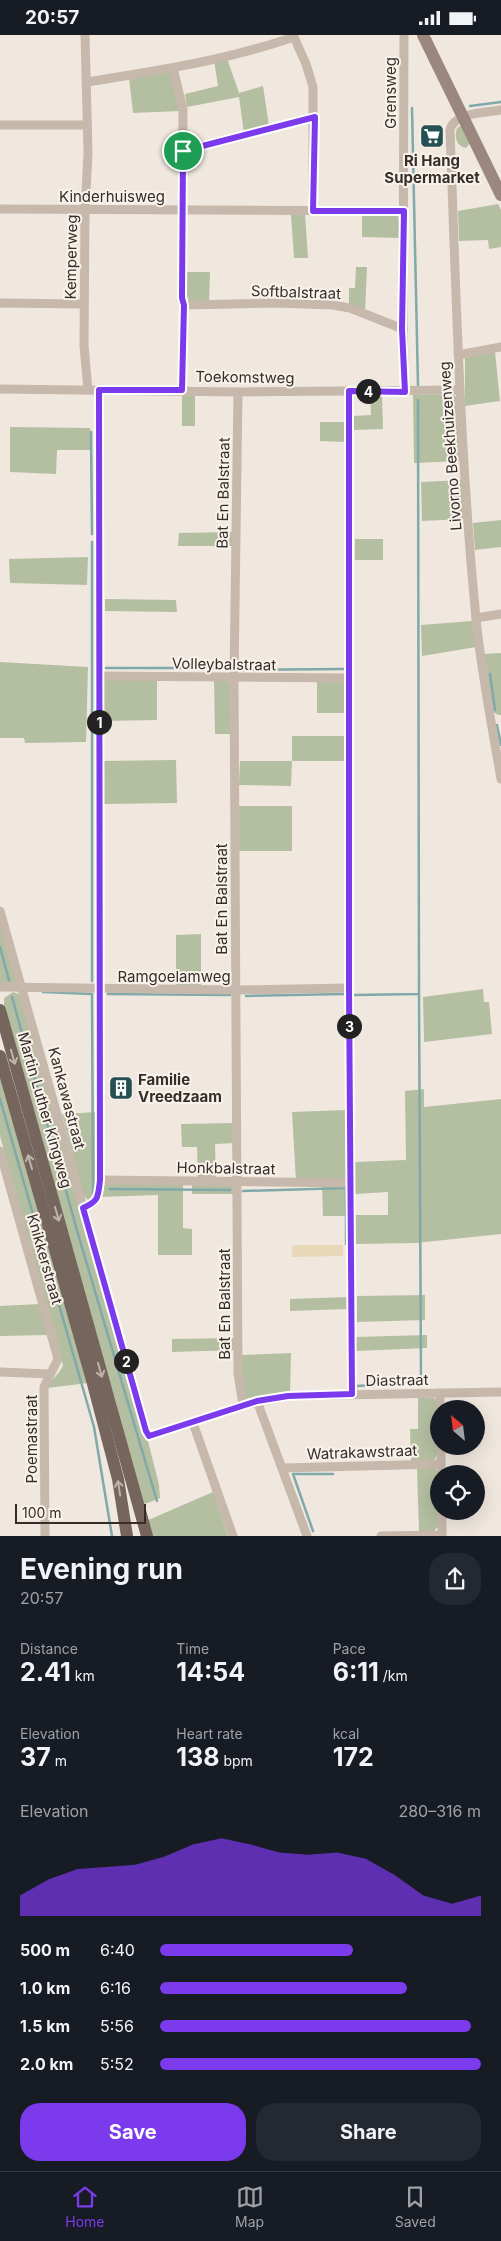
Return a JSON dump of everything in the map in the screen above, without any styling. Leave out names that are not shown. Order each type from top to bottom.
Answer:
[{"type":"main road","name":"Martin Luther Kingweg","points":[[0,1010],[147,1536]]},
{"type":"main road","name":"Martin Luther Kingweg","points":[[0,1056],[118,1479],[127,1536]]},
{"type":"street","name":"Kemperweg","points":[[85,35],[88,153],[85,211],[84,346],[88,389]]},
{"type":"street","name":"Grensweg","points":[[404,35],[402,329],[405,392]]},
{"type":"street","points":[[424,35],[501,195]]},
{"type":"street","points":[[86,82],[173,68],[272,45],[293,36],[306,64],[313,87],[315,117],[313,211]]},
{"type":"street","points":[[173,68],[183,109],[182,298],[184,305],[182,390]]},
{"type":"street","points":[[464,116],[501,111]]},
{"type":"street","name":"Livorno Beekhuizenweg","points":[[464,116],[452,123],[450,130],[459,390],[476,618],[490,719],[501,779]]},
{"type":"street","points":[[183,151],[315,117]]},
{"type":"street","points":[[0,125],[87,125]]},
{"type":"street","name":"Kinderhuisweg","points":[[0,209],[85,211],[182,209],[404,211]]},
{"type":"street","points":[[0,303],[84,304]]},
{"type":"street","name":"Softbalstraat","points":[[184,305],[274,303],[333,305],[350,308],[402,329]]},
{"type":"street","points":[[458,355],[501,347]]},
{"type":"street","name":"Toekomstweg","points":[[0,389],[238,392],[405,392],[459,390]]},
{"type":"street","points":[[83,1208],[92,1204],[97,1199],[100,1180],[98,989],[99,390]]},
{"type":"street","points":[[349,391],[349,988],[352,1394]]},
{"type":"street","name":"Bat En Balstraat","points":[[238,392],[234,678],[238,1373],[243,1405]]},
{"type":"street","points":[[476,618],[501,614]]},
{"type":"street","name":"Volleybalstraat","points":[[99,675],[349,678]]},
{"type":"street","name":"Kankawastraat","points":[[0,911],[146,1431],[149,1436]]},
{"type":"street","name":"Ramgoelamweg","points":[[0,987],[236,990],[349,988]]},
{"type":"street","name":"Knikkerstraat","points":[[0,1151],[56,1347],[57,1366],[50,1373]]},
{"type":"street","name":"Honkbalstraat","points":[[100,1180],[351,1183]]},
{"type":"street","points":[[0,1373],[50,1373]]},
{"type":"street","name":"Poemastraat","points":[[45,1536],[44,1387],[50,1373]]},
{"type":"street","name":"Diastraat","points":[[149,1436],[243,1405],[288,1396],[501,1392]]},
{"type":"street","points":[[440,1393],[440,1400]]},
{"type":"street","points":[[257,1401],[307,1536]]},
{"type":"street","points":[[192,1423],[233,1536]]},
{"type":"street","points":[[441,1455],[441,1464]]},
{"type":"street","name":"Watrakawstraat","points":[[283,1468],[441,1464]]},
{"type":"street","points":[[381,1536],[442,1535],[442,1520]]},
{"type":"green space","points":[[227,58],[239,93],[263,86],[269,126],[244,133],[239,97],[187,107],[185,94],[218,86],[214,60]]},
{"type":"green space","points":[[166,72],[172,74],[180,111],[133,113],[129,78]]},
{"type":"green space","points":[[462,125],[470,143],[466,148],[458,143],[456,138],[457,128]]},
{"type":"green space","points":[[498,204],[501,210],[501,247],[489,249],[488,240],[459,241],[458,211]]},
{"type":"green space","points":[[305,214],[308,258],[294,258],[291,215]]},
{"type":"green space","points":[[362,214],[398,215],[401,238],[362,237]]},
{"type":"green space","points":[[356,267],[367,267],[365,311],[349,305],[349,288],[355,288]]},
{"type":"green space","points":[[186,272],[210,272],[209,302],[190,302],[186,292]]},
{"type":"green space","points":[[495,352],[500,401],[465,406],[465,358]]},
{"type":"green space","points":[[453,394],[457,398],[461,461],[414,463],[413,395]]},
{"type":"green space","points":[[182,396],[195,396],[195,426],[182,426]]},
{"type":"green space","points":[[370,396],[382,396],[383,429],[353,430],[353,416],[371,415]]},
{"type":"green space","points":[[320,422],[347,422],[346,442],[320,441]]},
{"type":"green space","points":[[10,427],[90,428],[90,450],[57,450],[56,474],[10,472]]},
{"type":"green space","points":[[462,480],[464,519],[422,521],[421,482]]},
{"type":"green space","points":[[501,520],[501,547],[475,550],[473,523]]},
{"type":"green space","points":[[233,532],[233,546],[178,546],[179,533]]},
{"type":"green space","points":[[355,539],[383,539],[383,560],[355,560]]},
{"type":"green space","points":[[88,557],[87,585],[10,583],[9,559]]},
{"type":"green space","points":[[105,599],[176,600],[177,612],[105,611]]},
{"type":"green space","points":[[472,621],[476,647],[422,656],[421,625]]},
{"type":"green space","points":[[501,653],[501,715],[498,715],[492,711],[483,654]]},
{"type":"green space","points":[[0,662],[88,667],[86,742],[25,743],[24,738],[0,738]]},
{"type":"green space","points":[[104,680],[157,680],[157,720],[103,721]]},
{"type":"green space","points":[[214,680],[228,681],[231,684],[230,734],[215,734]]},
{"type":"green space","points":[[317,680],[345,682],[346,713],[317,713]]},
{"type":"green space","points":[[292,736],[346,736],[347,761],[292,761]]},
{"type":"green space","points":[[176,760],[177,803],[103,804],[103,761]]},
{"type":"green space","points":[[240,761],[292,761],[291,786],[239,785]]},
{"type":"green space","points":[[237,806],[292,806],[292,851],[237,851]]},
{"type":"green space","points":[[0,920],[16,982],[14,984],[0,983]]},
{"type":"green space","points":[[201,934],[201,985],[176,985],[176,935]]},
{"type":"green space","points":[[483,989],[484,1002],[489,1002],[492,1034],[424,1042],[423,997]]},
{"type":"green space","points":[[13,992],[21,995],[144,1436],[148,1441],[159,1485],[160,1498],[145,1504],[142,1501],[115,1399],[100,1354],[4,1008],[4,998]]},
{"type":"green space","points":[[0,1068],[88,1383],[47,1388],[63,1365],[0,1136]]},
{"type":"green space","points":[[424,1089],[424,1107],[501,1099],[501,1234],[416,1243],[355,1244],[355,1215],[388,1215],[388,1192],[355,1194],[355,1162],[406,1160],[405,1091]]},
{"type":"green space","points":[[347,1110],[348,1173],[346,1179],[296,1181],[292,1112]]},
{"type":"green space","points":[[97,1112],[96,1189],[95,1196],[89,1201],[83,1195],[62,1114]]},
{"type":"green space","points":[[234,1123],[234,1143],[215,1144],[216,1180],[198,1180],[197,1147],[182,1147],[181,1124]]},
{"type":"green space","points":[[108,1183],[183,1185],[183,1228],[192,1229],[192,1255],[158,1255],[158,1195],[100,1197],[104,1185]]},
{"type":"green space","points":[[192,1184],[233,1184],[235,1194],[192,1194]]},
{"type":"green space","points":[[322,1185],[347,1186],[349,1216],[323,1216]]},
{"type":"green space","points":[[425,1295],[425,1320],[357,1322],[357,1296]]},
{"type":"green space","points":[[348,1297],[348,1309],[290,1311],[290,1299]]},
{"type":"green space","points":[[40,1304],[48,1335],[0,1336],[0,1306]]},
{"type":"green space","points":[[427,1335],[427,1348],[356,1351],[355,1337]]},
{"type":"green space","points":[[235,1338],[236,1350],[172,1352],[172,1339]]},
{"type":"green space","points":[[291,1353],[290,1394],[247,1399],[242,1388],[242,1355]]},
{"type":"green space","points":[[418,1398],[434,1398],[436,1400],[430,1400],[430,1455],[437,1455],[434,1460],[411,1461],[410,1429],[418,1429]]},
{"type":"green space","points":[[417,1468],[430,1468],[430,1520],[439,1520],[439,1525],[434,1531],[419,1531]]},
{"type":"green space","points":[[213,1492],[228,1536],[151,1536],[146,1521]]},
{"type":"sand","points":[[296,1245],[343,1245],[343,1256],[292,1257],[292,1247]]},
{"type":"waterway","points":[[470,106],[501,102]]},
{"type":"waterway","points":[[412,108],[418,385]]},
{"type":"waterway","points":[[355,995],[419,994],[418,400]]},
{"type":"waterway","points":[[91,432],[92,534]]},
{"type":"waterway","points":[[92,542],[92,981]]},
{"type":"waterway","points":[[106,668],[231,668]]},
{"type":"waterway","points":[[241,670],[344,669]]},
{"type":"waterway","points":[[490,674],[495,710]]},
{"type":"waterway","points":[[497,725],[501,745]]},
{"type":"waterway","points":[[0,947],[9,980]]},
{"type":"waterway","points":[[43,992],[92,994],[93,1193]]},
{"type":"waterway","points":[[108,994],[230,995]]},
{"type":"waterway","points":[[246,996],[343,994]]},
{"type":"waterway","points":[[357,1386],[421,1382],[419,994]]},
{"type":"waterway","points":[[12,997],[78,1234],[157,1501]]},
{"type":"waterway","points":[[0,1099],[94,1427],[112,1536]]},
{"type":"waterway","points":[[243,1191],[346,1188],[346,1244]]},
{"type":"waterway","points":[[110,1189],[230,1190]]},
{"type":"waterway","points":[[313,1531],[293,1474],[333,1474]]},
{"type":"place","name":"Ri Hang Supermarket","points":[[432,136]]},
{"type":"place","name":"Familie Vreedzaam","points":[[121,1088]]},
{"type":"route","points":[[315,117],[313,211],[404,211],[402,329],[405,392],[349,391],[349,988],[352,1394],[288,1396],[257,1401],[157,1435],[149,1436],[83,1208],[94,1203],[97,1199],[100,1180],[98,1004],[99,390],[182,390],[184,305],[182,298],[183,151],[315,117]]}]
